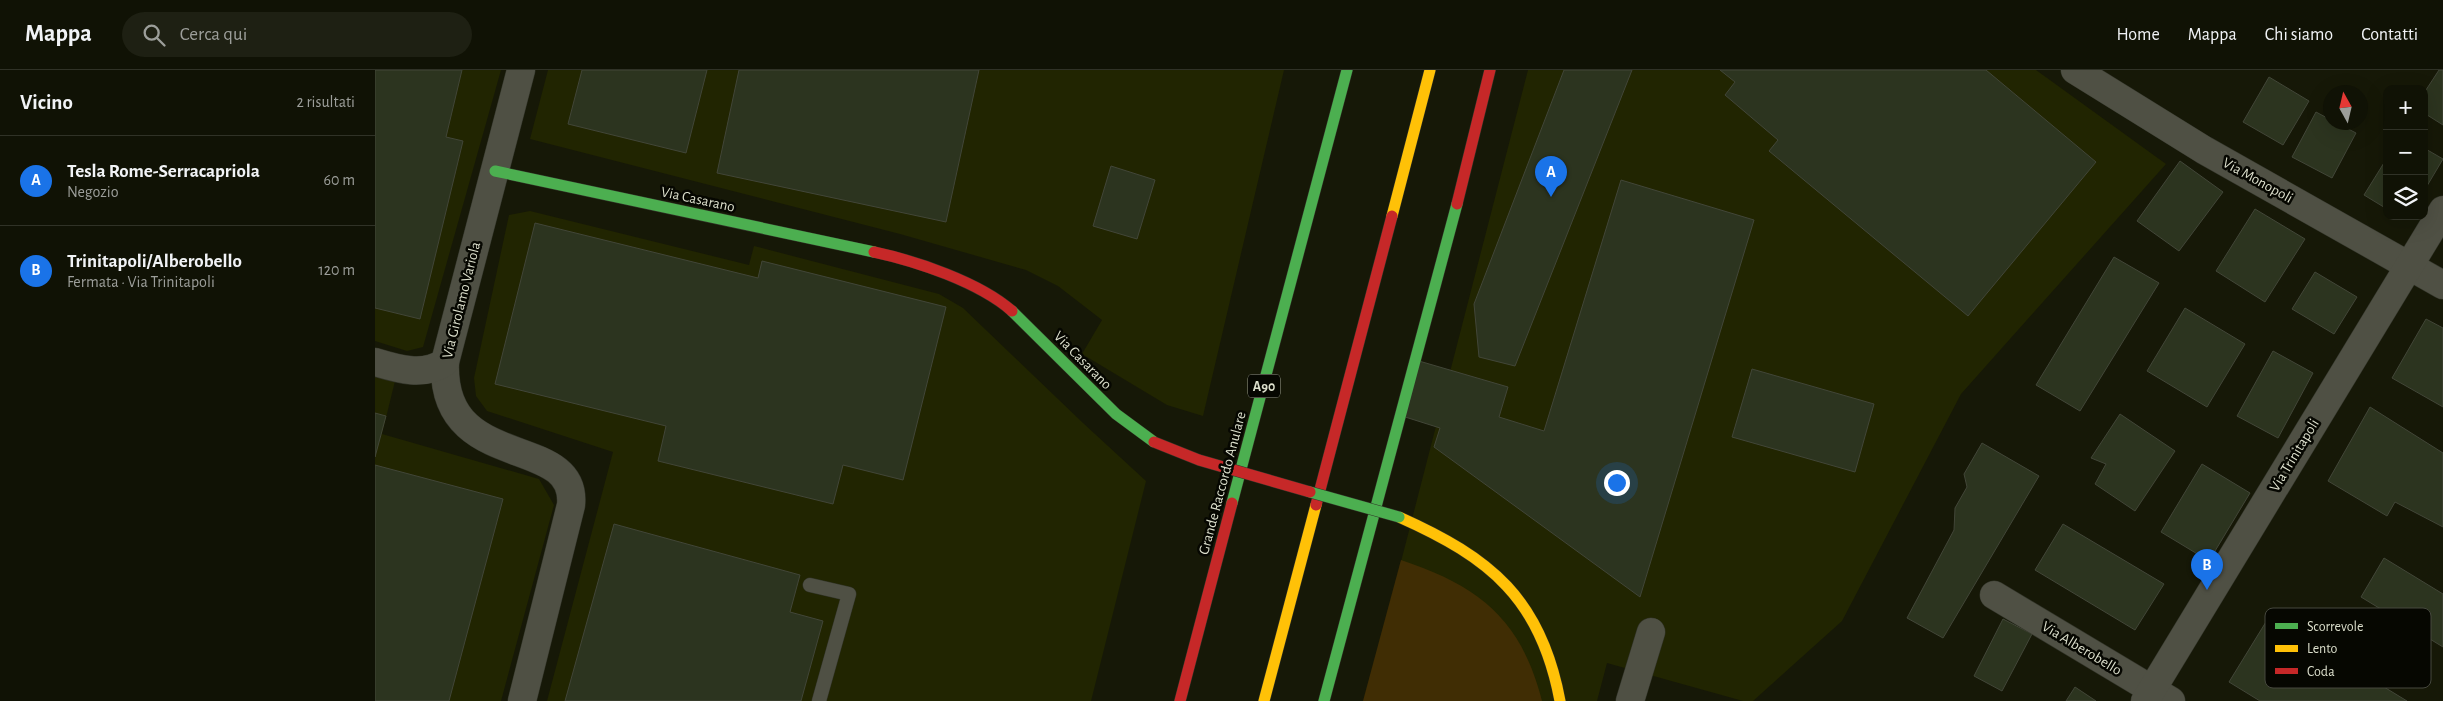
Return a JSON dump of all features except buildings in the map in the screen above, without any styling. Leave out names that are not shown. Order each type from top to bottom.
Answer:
[{"type":"main road","name":"Grande Raccordo Anulare","points":[[1180,701],[1347,70]]},
{"type":"main road","points":[[1264,701],[1430,70]]},
{"type":"main road","points":[[1325,701],[1381,485],[1430,311],[1490,70]]},
{"type":"main road","name":"Via Casarano","points":[[495,171],[879,253],[951,276],[983,291],[1010,309],[1116,414],[1154,442],[1199,460],[1399,517],[1451,541],[1478,559],[1503,580],[1543,634],[1554,666],[1560,701]]},
{"type":"street","name":"Via Girolamo Variola","points":[[521,70],[445,362],[446,394],[456,414],[466,425],[478,435],[492,442],[555,468],[565,478],[570,492],[571,505],[522,701]]},
{"type":"street","name":"Via Monopoli","points":[[2075,70],[2204,150],[2443,285]]},
{"type":"street","name":"Via Trinitapoli","points":[[2156,697],[2443,210]]},
{"type":"street","points":[[375,362],[403,370],[421,371],[433,369],[445,362]]},
{"type":"street","name":"Via Alberobello","points":[[1994,594],[2156,697]]},
{"type":"street","points":[[1630,701],[1651,632]]},
{"type":"lane","points":[[810,585],[849,594],[819,701]]},
{"type":"shaded area","points":[[375,70],[501,70],[423,347],[407,351],[375,341]]},
{"type":"shaded area","points":[[548,70],[1284,70],[1203,416],[1167,405],[1082,354],[1102,320],[1058,286],[1026,270],[900,234],[530,139]]},
{"type":"shaded area","points":[[1528,70],[2036,70],[2166,164],[1961,394],[1842,621],[1753,701],[1743,701],[1607,663],[1597,701],[1365,701]]},
{"type":"shaded area","points":[[530,211],[749,265],[754,246],[939,294],[963,308],[1146,481],[1091,701],[547,701],[613,452],[487,411],[476,396],[474,378],[509,215]]},
{"type":"shaded area","points":[[375,375],[395,381],[382,434],[539,479],[554,505],[501,701],[375,701]]},
{"type":"shaded area","points":[[1401,560],[1453,581],[1474,594],[1493,610],[1509,627],[1522,648],[1533,672],[1542,701],[1363,701]]},
{"type":"traffic: fast","points":[[1232,503],[1347,70]]},
{"type":"traffic: fast","points":[[495,171],[874,252]]},
{"type":"traffic: fast","points":[[1324,701],[1457,204]]},
{"type":"traffic: fast","points":[[1012,311],[1116,414],[1154,442]]},
{"type":"traffic: fast","points":[[1310,492],[1399,517]]},
{"type":"traffic: slow","points":[[1392,216],[1430,70]]},
{"type":"traffic: slow","points":[[1264,701],[1316,505]]},
{"type":"traffic: slow","points":[[1399,517],[1432,532],[1460,549],[1485,566],[1507,586],[1525,609],[1540,635],[1551,665],[1560,701]]},
{"type":"traffic: jam","points":[[1457,204],[1490,70]]},
{"type":"traffic: jam","points":[[1316,505],[1392,216]]},
{"type":"traffic: jam","points":[[874,252],[909,261],[965,282],[1012,311]]},
{"type":"traffic: jam","points":[[1154,442],[1199,460],[1310,492]]},
{"type":"traffic: jam","points":[[1180,701],[1232,503]]},
{"type":"place","name":"Tesla Rome-Serracapriola","points":[[1551,197]]},
{"type":"place","name":"Trinitapoli/Alberobello","points":[[2207,590]]}]
